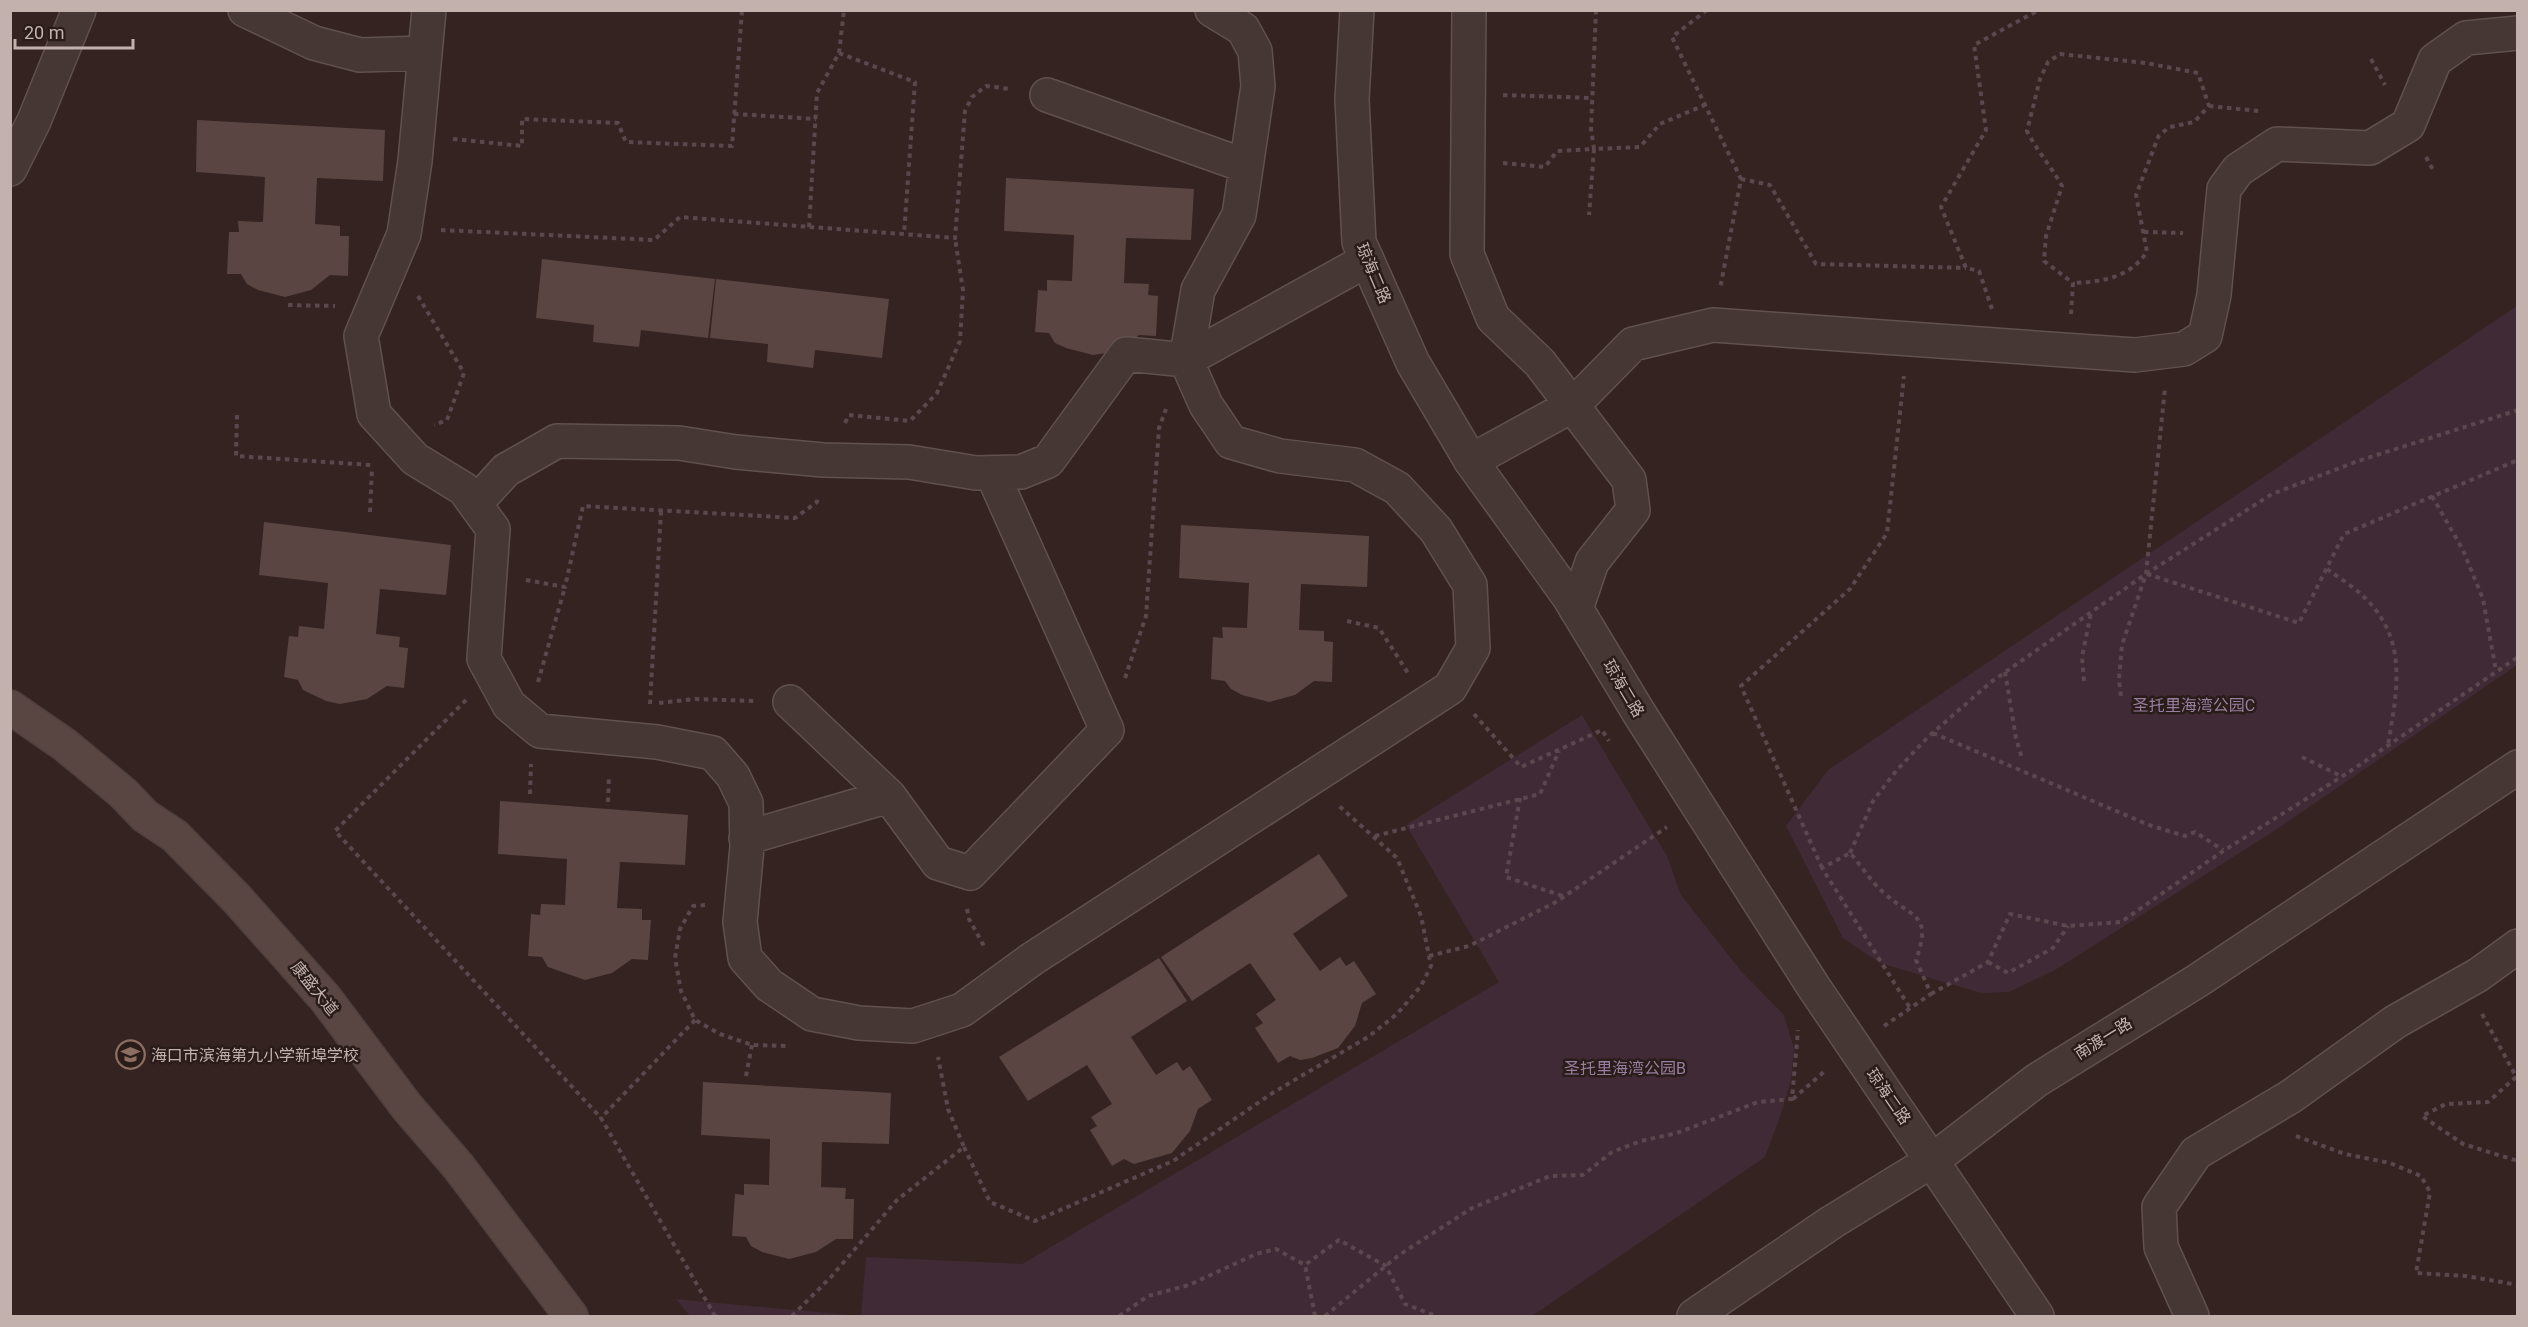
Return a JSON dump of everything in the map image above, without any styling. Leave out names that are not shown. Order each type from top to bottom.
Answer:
[{"type":"main road","name":"康盛大道","points":[[10,707],[65,745],[123,793],[146,816],[175,836],[237,899],[325,998],[407,1107],[458,1166],[571,1317]]},
{"type":"street","points":[[10,169],[34,121],[79,10]]},
{"type":"street","points":[[245,10],[314,43],[360,55],[424,53]]},
{"type":"street","points":[[429,10],[417,135],[400,242],[361,336],[375,414],[415,459],[464,489],[493,529],[484,659],[509,705],[540,731],[657,742],[713,753],[733,776],[746,803],[741,922],[745,958],[768,985],[812,1014],[859,1023],[913,1026],[962,1010],[1004,979],[1439,695],[1473,648],[1470,585],[1436,530],[1397,488],[1355,465],[1280,456],[1231,442],[1206,405],[1186,360],[1198,290],[1239,215],[1258,86],[1255,51],[1243,29],[1212,10]]},
{"type":"street","name":"琼海二路","points":[[1357,10],[1352,99],[1359,242],[1413,363],[1471,461],[1576,609],[1639,713],[1854,1046],[2037,1317]]},
{"type":"street","points":[[1469,10],[1467,254],[1493,318],[1540,363],[1629,480],[1633,510],[1592,562],[1576,609]]},
{"type":"street","points":[[1471,461],[1573,405],[1633,344],[1713,325],[2135,355],[2184,349],[2205,336],[2214,295],[2224,189],[2238,170],[2277,144],[2370,148],[2408,125],[2435,60],[2466,38],[2517,33]]},
{"type":"street","points":[[1047,94],[1246,166]]},
{"type":"street","points":[[475,504],[506,470],[557,441],[679,443],[736,452],[823,460],[909,462],[993,473],[1021,472],[1048,461],[1126,354],[1186,360],[1367,260]]},
{"type":"street","points":[[790,702],[889,796],[938,863],[970,873],[1107,730],[993,473]]},
{"type":"street","name":"南渡一路","points":[[1694,1317],[1832,1222],[1933,1160],[2037,1080],[2197,981],[2517,767]]},
{"type":"street","points":[[746,838],[889,796]]},
{"type":"street","points":[[2192,1317],[2187,1311],[2161,1247],[2159,1207],[2196,1153],[2290,1097],[2395,1022],[2478,975],[2517,946]]},
{"type":"path","points":[[417,135],[522,146],[522,119],[618,123],[626,142],[732,146],[742,10]]},
{"type":"path","points":[[809,227],[818,93],[839,53],[844,10]]},
{"type":"path","points":[[1589,215],[1594,149],[1591,129],[1596,10]]},
{"type":"path","points":[[1707,10],[1672,37],[1741,179],[1713,325]]},
{"type":"path","points":[[1966,268],[1941,207],[1986,130],[1974,45],[2039,10]]},
{"type":"path","points":[[839,53],[915,82],[904,234]]},
{"type":"path","points":[[2060,54],[2155,64],[2198,73],[2209,106],[2194,122],[2170,127],[2159,135],[2136,195],[2147,252],[2139,264],[2103,282],[2073,284],[2044,261],[2046,236],[2062,186],[2053,169],[2037,151],[2027,131],[2040,79],[2048,62],[2060,54]]},
{"type":"path","points":[[537,685],[565,587],[583,506],[795,518],[817,502],[823,460],[849,415],[910,421],[937,393],[960,341],[963,291],[955,238],[965,111],[972,97],[986,86],[1047,94]]},
{"type":"path","points":[[1468,94],[1592,98]]},
{"type":"path","points":[[1492,162],[1545,167],[1557,151],[1640,147],[1660,124],[1706,105]]},
{"type":"path","points":[[734,114],[816,119]]},
{"type":"path","points":[[1741,179],[1770,185],[1816,264],[1979,270],[2005,346]]},
{"type":"path","points":[[397,439],[447,420],[464,373],[400,242],[654,240],[680,217],[955,238]]},
{"type":"path","points":[[2068,351],[2073,284]]},
{"type":"path","points":[[288,305],[372,306]]},
{"type":"path","points":[[1908,339],[1887,533],[1850,589],[1741,686],[1822,868],[1910,1008]]},
{"type":"path","points":[[2121,696],[2119,679],[2122,645],[2146,574],[2168,351]]},
{"type":"path","points":[[1107,730],[1146,616],[1158,428],[1186,360]]},
{"type":"path","points":[[1822,868],[1850,853],[1873,801],[1896,771],[1933,733],[2005,672],[2146,574],[2272,494],[2358,461],[2517,410]]},
{"type":"path","points":[[237,415],[236,456],[372,465],[370,512]]},
{"type":"path","points":[[2146,574],[2300,623],[2344,534],[2517,460]]},
{"type":"path","points":[[2433,496],[2463,550],[2483,599],[2496,671]]},
{"type":"path","points":[[650,704],[661,511]]},
{"type":"path","points":[[2327,568],[2365,597],[2392,635],[2398,682],[2388,745]]},
{"type":"path","points":[[490,573],[565,587]]},
{"type":"path","points":[[2084,681],[2082,657],[2091,612]]},
{"type":"path","points":[[1347,621],[1379,628],[1439,695],[1521,767],[1602,730],[1615,749]]},
{"type":"path","points":[[1325,1317],[1399,1255],[1472,1208],[1550,1176],[1583,1175],[1612,1152],[1641,1140],[1677,1133],[1758,1102],[1792,1099],[1854,1046],[1931,994],[1988,962],[2010,914],[2068,926],[2121,922],[2223,850],[2341,776],[2517,657]]},
{"type":"path","points":[[2005,672],[2016,738],[2022,758]]},
{"type":"path","points":[[492,674],[335,831],[601,1118],[715,1317]]},
{"type":"path","points":[[638,703],[650,704],[695,699],[790,702]]},
{"type":"path","points":[[1933,733],[2149,825],[2185,836],[2195,832],[2223,850]]},
{"type":"path","points":[[1374,836],[1540,794],[1559,750]]},
{"type":"path","points":[[2302,757],[2341,776]]},
{"type":"path","points":[[938,1017],[938,1059],[948,1109],[990,1202],[1035,1221],[1173,1161],[1274,1092],[1368,1037],[1397,1014],[1421,986],[1431,966],[1421,916],[1397,858],[1350,813],[1305,782]]},
{"type":"path","points":[[1520,798],[1506,878],[1564,896]]},
{"type":"path","points":[[1662,816],[1676,835]]},
{"type":"path","points":[[1429,956],[1469,946],[1564,896],[1669,825]]},
{"type":"path","points":[[1850,853],[1883,892],[1916,914],[1924,937],[1916,960],[1931,994]]},
{"type":"path","points":[[970,873],[965,894],[969,919],[1004,979]]},
{"type":"path","points":[[1988,962],[2008,974],[2053,948],[2068,926]]},
{"type":"path","points":[[2478,975],[2479,1006],[2517,1079],[2488,1102],[2446,1104],[2422,1116],[2463,1144],[2517,1161]]},
{"type":"path","points":[[601,1118],[695,1020]]},
{"type":"path","points":[[1792,1099],[1798,1022]]},
{"type":"path","points":[[746,1076],[752,1045]]},
{"type":"path","points":[[2259,1116],[2304,1141],[2390,1163],[2421,1176],[2430,1192],[2416,1273],[2466,1276],[2517,1285]]},
{"type":"path","points":[[792,1317],[831,1278],[897,1200],[964,1147]]},
{"type":"path","points":[[1305,1265],[1339,1240],[1386,1266],[1405,1304],[1436,1317]]},
{"type":"path","points":[[1119,1317],[1148,1296],[1189,1285],[1256,1254],[1276,1249],[1305,1265]]},
{"type":"path","points":[[1305,1265],[1315,1317]]},
{"type":"green space","name":"圣托里海湾公园C","points":[[2517,306],[2517,665],[2274,831],[2055,970],[2009,992],[1981,993],[1880,963],[1843,938],[1786,826],[1828,770]]},
{"type":"green space","name":"圣托里海湾公园B","points":[[1582,715],[1667,856],[1681,895],[1741,971],[1784,1015],[1794,1049],[1791,1080],[1765,1157],[1532,1316],[861,1316],[866,1257],[1022,1264],[1499,982],[1406,825]]},
{"type":"green space","points":[[676,1299],[860,1316],[690,1316]]},
{"type":"building","points":[[197,120],[385,130],[383,181],[317,178],[315,224],[340,226],[340,236],[349,236],[348,276],[330,275],[311,290],[285,297],[258,290],[247,284],[241,274],[227,274],[229,232],[239,232],[238,221],[263,222],[265,177],[196,172]]},
{"type":"building","points":[[1006,178],[1194,189],[1191,240],[1126,238],[1124,283],[1149,284],[1148,295],[1158,296],[1156,336],[1139,335],[1130,343],[1106,353],[1093,355],[1055,343],[1049,333],[1035,332],[1038,290],[1047,291],[1047,280],[1072,281],[1074,235],[1004,231]]},
{"type":"building","points":[[542,259],[715,279],[708,338],[641,330],[639,347],[593,342],[594,325],[536,318]]},
{"type":"building","points":[[716,279],[889,299],[882,358],[815,350],[813,368],[767,362],[768,344],[710,338]]},
{"type":"building","points":[[264,522],[451,545],[446,595],[380,589],[376,634],[400,637],[399,647],[408,648],[404,688],[387,686],[367,699],[340,704],[326,701],[303,690],[298,680],[284,677],[289,636],[298,637],[299,626],[324,629],[328,583],[259,575]]},
{"type":"building","points":[[1181,525],[1369,536],[1367,587],[1301,584],[1299,630],[1324,631],[1324,641],[1333,642],[1332,682],[1314,681],[1295,695],[1269,702],[1242,695],[1231,689],[1225,681],[1211,679],[1213,637],[1223,638],[1222,627],[1247,628],[1249,583],[1179,578]]},
{"type":"building","points":[[500,801],[688,815],[685,865],[620,862],[617,908],[642,909],[642,920],[651,920],[648,960],[632,959],[612,973],[585,980],[548,967],[542,957],[528,956],[531,914],[540,915],[541,904],[565,905],[567,859],[498,854]]},
{"type":"building","points":[[1319,854],[1348,896],[1293,934],[1320,971],[1340,957],[1346,966],[1354,961],[1376,994],[1362,1003],[1355,1026],[1338,1048],[1300,1060],[1290,1056],[1278,1063],[1255,1028],[1263,1023],[1256,1014],[1276,1000],[1250,963],[1192,1001],[1161,957]]},
{"type":"building","points":[[1159,958],[1187,1001],[1131,1037],[1156,1075],[1177,1062],[1183,1071],[1190,1066],[1212,1100],[1198,1109],[1190,1131],[1172,1153],[1134,1164],[1124,1159],[1112,1166],[1090,1130],[1097,1126],[1091,1117],[1112,1104],[1087,1065],[1028,1101],[999,1057]]},
{"type":"building","points":[[703,1082],[891,1093],[889,1144],[822,1142],[821,1187],[846,1188],[845,1199],[854,1199],[853,1239],[836,1239],[816,1252],[789,1259],[762,1252],[751,1246],[746,1237],[732,1236],[735,1194],[744,1195],[744,1184],[769,1185],[770,1139],[701,1135]]},
{"type":"place","name":"海口市滨海第九小学新埠学校","points":[[130,1055]]}]
